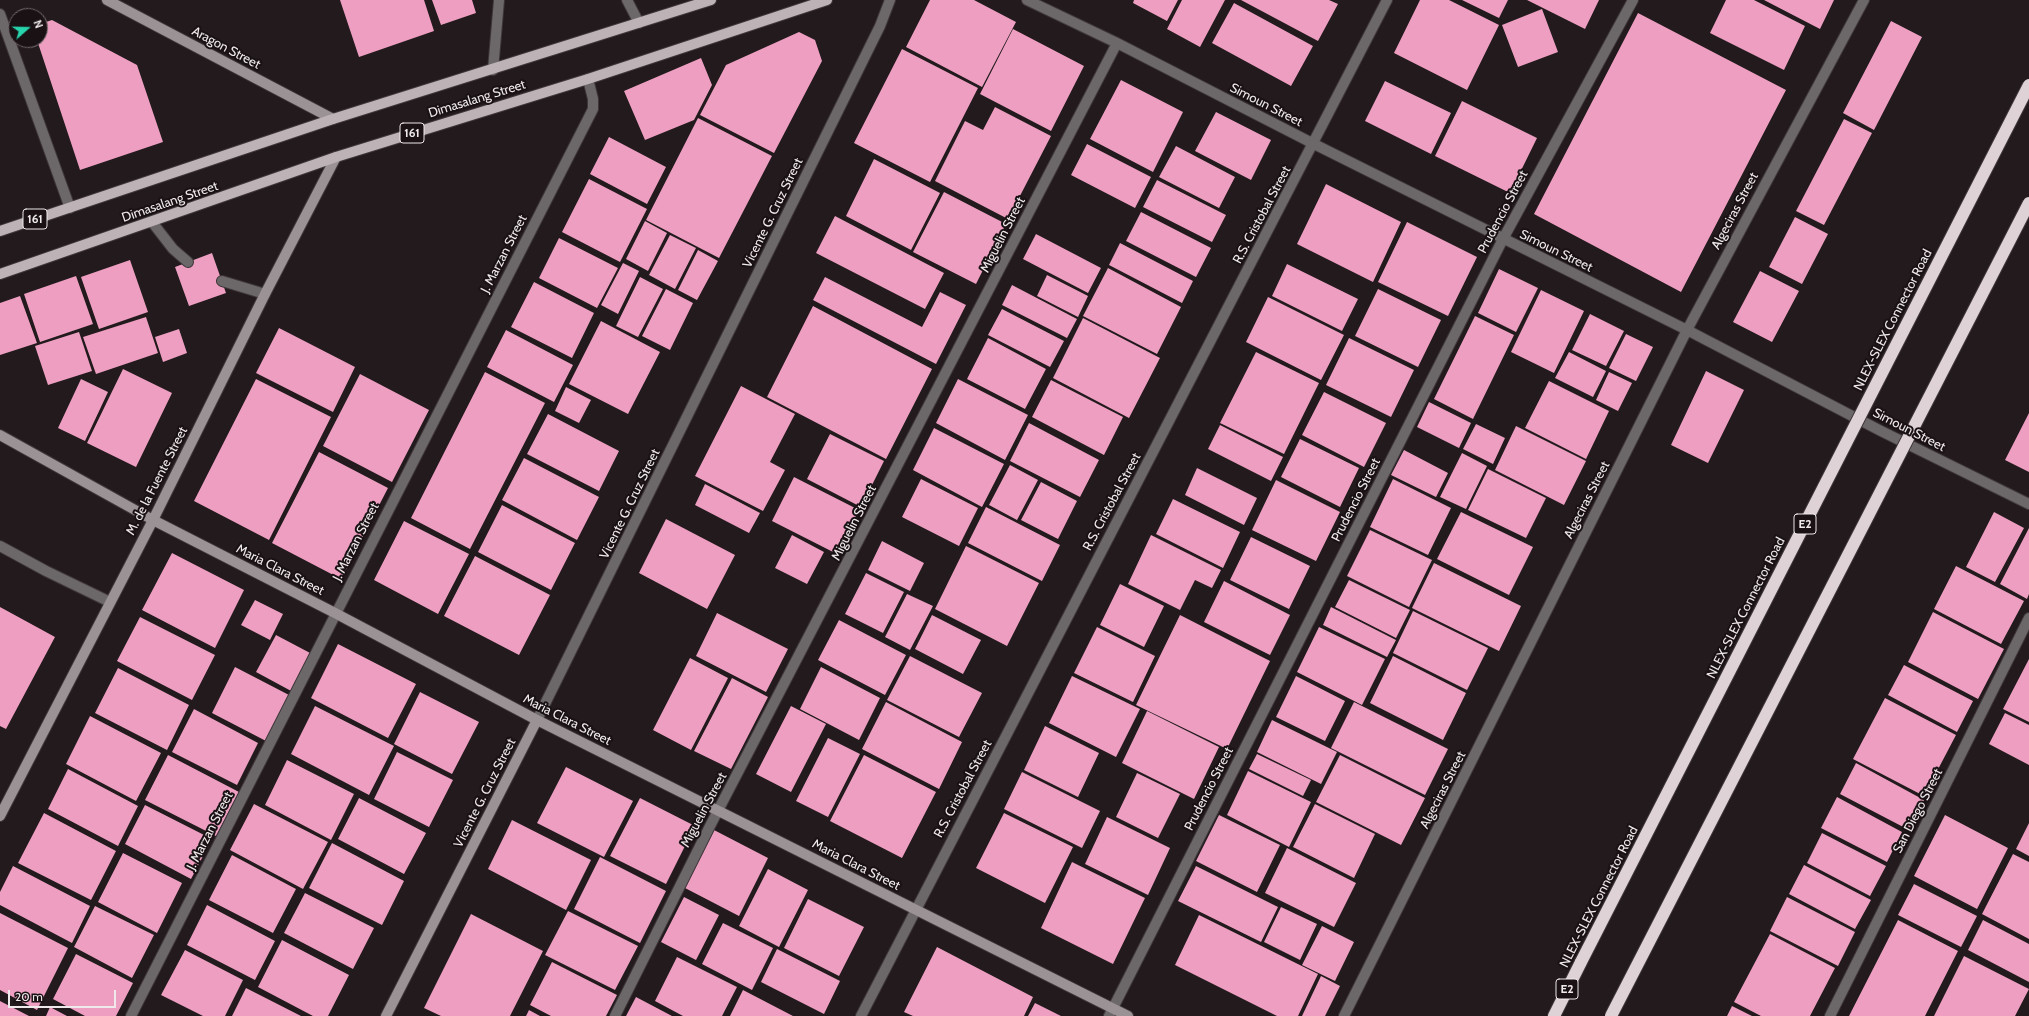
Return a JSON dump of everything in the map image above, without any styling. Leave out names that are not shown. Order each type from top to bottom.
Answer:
[{"type":"highway","name":"NLEX-SLEX Connector Road","points":[[1554,1016],[2029,85]]},
{"type":"highway","points":[[1611,1016],[2029,202]]},
{"type":"main road","name":"Dimasalang Street","points":[[0,231],[333,119],[493,70],[711,0]]},
{"type":"main road","name":"Dimasalang Street","points":[[0,274],[336,157],[588,78],[827,0]]},
{"type":"street","name":"Aragon Street","points":[[107,0],[333,119]]},
{"type":"street","points":[[493,70],[500,0]]},
{"type":"street","points":[[627,0],[639,23]]},
{"type":"street","name":"Vicente G. Cruz Street","points":[[386,1016],[537,720],[873,41],[888,8],[890,0]]},
{"type":"street","name":"Simoun Street","points":[[1027,0],[1117,43],[1314,144],[1687,330],[1881,431],[2029,504]]},
{"type":"street","name":"R.S. Cristobal Street","points":[[861,1016],[915,909],[1314,144],[1387,0]]},
{"type":"street","name":"Prudencio Street","points":[[1111,1012],[1503,239],[1633,0]]},
{"type":"street","name":"Algeciras Street","points":[[1344,1016],[1687,330],[1864,0]]},
{"type":"street","points":[[0,14],[70,208]]},
{"type":"street","name":"Miguelin Street","points":[[615,1016],[719,811],[1117,43]]},
{"type":"street","name":"J. Marzan Street","points":[[131,1016],[593,109],[593,99],[588,78]]},
{"type":"street","name":"M. de la Fuente Street","points":[[0,816],[153,520],[265,294],[336,157]]},
{"type":"street","points":[[152,222],[173,249],[188,262]]},
{"type":"street","points":[[222,282],[265,294]]},
{"type":"street","name":"Maria Clara Street","points":[[0,435],[153,520],[335,613],[537,720],[915,909],[1111,1012],[1128,1016]]},
{"type":"street","points":[[0,546],[46,571],[110,602]]},
{"type":"street","name":"San Diego Street","points":[[1830,1016],[2029,618]]},
{"type":"building","points":[[340,0],[424,0],[434,31],[359,57]]},
{"type":"building","points":[[432,0],[472,0],[476,13],[441,25]]},
{"type":"building","points":[[930,0],[974,0],[1016,22],[982,87],[906,47]]},
{"type":"building","points":[[1134,0],[1178,0],[1167,21],[1133,3]]},
{"type":"building","points":[[1182,0],[1225,0],[1200,47],[1167,29]]},
{"type":"building","points":[[1241,0],[1329,0],[1338,4],[1318,41]]},
{"type":"building","points":[[1420,0],[1449,0],[1499,25],[1467,90],[1394,53]]},
{"type":"building","points":[[1462,0],[1508,0],[1499,18]]},
{"type":"building","points":[[1527,0],[1599,0],[1585,29]]},
{"type":"building","points":[[1726,0],[1754,0],[1805,26],[1784,70],[1710,33]]},
{"type":"building","points":[[1764,0],[1834,0],[1820,29]]},
{"type":"building","points":[[1234,3],[1313,46],[1291,86],[1212,43]]},
{"type":"building","points":[[1542,9],[1558,52],[1518,67],[1502,25]]},
{"type":"building","points":[[1638,13],[1786,90],[1681,292],[1534,214]]},
{"type":"building","points":[[52,20],[137,65],[163,142],[80,170],[40,48],[48,48],[48,21]]},
{"type":"building","points":[[1891,21],[1922,37],[1874,130],[1843,113]]},
{"type":"building","points":[[1013,29],[1084,66],[1051,131],[980,94]]},
{"type":"building","points":[[799,32],[815,40],[822,61],[774,153],[700,115],[726,65]]},
{"type":"building","points":[[902,49],[978,88],[930,182],[854,143]]},
{"type":"building","points":[[701,58],[712,85],[694,120],[645,140],[624,91]]},
{"type":"building","points":[[1121,80],[1183,112],[1153,172],[1090,139]]},
{"type":"building","points":[[1385,81],[1451,113],[1431,154],[1365,121]]},
{"type":"building","points":[[1462,101],[1537,138],[1510,193],[1435,156]]},
{"type":"building","points":[[995,107],[1051,136],[1008,219],[935,181],[965,121],[983,130]]},
{"type":"building","points":[[1216,112],[1271,140],[1251,180],[1195,151]]},
{"type":"building","points":[[698,118],[772,156],[719,258],[646,220]]},
{"type":"building","points":[[1844,119],[1872,133],[1824,225],[1796,211]]},
{"type":"building","points":[[609,137],[666,167],[647,204],[590,174]]},
{"type":"building","points":[[1087,144],[1151,177],[1135,208],[1071,175]]},
{"type":"building","points":[[1176,146],[1235,177],[1219,208],[1159,177]]},
{"type":"building","points":[[874,159],[940,193],[911,250],[846,216]]},
{"type":"building","points":[[589,179],[647,209],[620,262],[562,232]]},
{"type":"building","points":[[1157,180],[1226,215],[1212,242],[1143,207]]},
{"type":"building","points":[[1326,184],[1401,222],[1373,282],[1297,244]]},
{"type":"building","points":[[944,192],[1006,224],[976,284],[913,252]]},
{"type":"building","points":[[1141,212],[1211,248],[1196,277],[1126,241]]},
{"type":"building","points":[[835,216],[944,273],[925,309],[816,253]]},
{"type":"building","points":[[1795,217],[1828,234],[1802,284],[1769,267]]},
{"type":"building","points":[[645,221],[667,233],[648,271],[626,259]]},
{"type":"building","points":[[1407,222],[1477,257],[1448,316],[1378,282]]},
{"type":"building","points":[[1036,234],[1101,268],[1088,293],[1023,259]]},
{"type":"building","points":[[670,235],[696,248],[675,289],[649,275]]},
{"type":"building","points":[[559,238],[618,268],[597,308],[539,278]]},
{"type":"building","points":[[1120,243],[1193,281],[1182,303],[1109,265]]},
{"type":"building","points":[[698,250],[718,261],[697,300],[678,290]]},
{"type":"building","points":[[212,253],[226,293],[189,306],[175,267]]},
{"type":"building","points":[[130,260],[148,312],[99,329],[81,277]]},
{"type":"building","points":[[623,263],[639,271],[618,314],[601,305]]},
{"type":"building","points":[[1287,264],[1358,299],[1342,331],[1272,296]]},
{"type":"building","points":[[1108,268],[1181,307],[1157,354],[1083,316]]},
{"type":"building","points":[[1499,269],[1538,288],[1516,332],[1478,313]]},
{"type":"building","points":[[1760,271],[1799,291],[1772,342],[1733,322]]},
{"type":"building","points":[[1047,275],[1088,296],[1078,317],[1037,296]]},
{"type":"building","points":[[76,276],[93,324],[40,342],[24,294]]},
{"type":"building","points":[[640,277],[663,289],[638,337],[616,326]]},
{"type":"building","points":[[825,277],[922,327],[940,292],[966,305],[936,364],[813,300]]},
{"type":"building","points":[[534,282],[594,313],[572,358],[511,327]]},
{"type":"building","points":[[1012,285],[1077,319],[1067,338],[1002,305]]},
{"type":"building","points":[[666,289],[693,303],[670,350],[642,336]]},
{"type":"building","points":[[1378,289],[1441,320],[1418,367],[1355,336]]},
{"type":"building","points":[[1541,290],[1584,311],[1554,373],[1511,352]]},
{"type":"building","points":[[20,296],[37,343],[0,355],[0,303]]},
{"type":"building","points":[[1268,297],[1344,335],[1321,380],[1246,342]]},
{"type":"building","points":[[813,306],[932,369],[886,459],[767,397]]},
{"type":"building","points":[[1002,309],[1064,341],[1050,367],[988,335]]},
{"type":"building","points":[[1590,314],[1624,331],[1606,366],[1572,350]]},
{"type":"building","points":[[1475,316],[1514,335],[1473,419],[1434,399]]},
{"type":"building","points":[[146,317],[158,353],[96,374],[83,337]]},
{"type":"building","points":[[1083,318],[1160,358],[1129,418],[1053,378]]},
{"type":"building","points":[[601,321],[660,352],[628,414],[569,384]]},
{"type":"building","points":[[279,328],[355,367],[333,412],[256,373]]},
{"type":"building","points":[[179,329],[187,353],[163,362],[155,337]]},
{"type":"building","points":[[506,330],[573,365],[554,402],[487,367]]},
{"type":"building","points":[[79,332],[92,371],[48,385],[35,346]]},
{"type":"building","points":[[1626,334],[1653,347],[1636,381],[1609,368]]},
{"type":"building","points":[[988,338],[1046,369],[1025,409],[967,379]]},
{"type":"building","points":[[1349,338],[1414,370],[1391,417],[1326,385]]},
{"type":"building","points":[[1256,352],[1319,383],[1284,454],[1220,423]]},
{"type":"building","points":[[1569,352],[1606,371],[1593,397],[1555,378]]},
{"type":"building","points":[[123,369],[172,393],[136,467],[87,443]]},
{"type":"building","points":[[1706,371],[1744,390],[1708,463],[1671,445]]},
{"type":"building","points":[[485,372],[545,403],[470,549],[411,518]]},
{"type":"building","points":[[1609,372],[1632,383],[1618,411],[1596,400]]},
{"type":"building","points":[[360,374],[429,410],[392,482],[323,446]]},
{"type":"building","points":[[81,379],[108,392],[85,441],[58,428]]},
{"type":"building","points":[[256,379],[331,417],[269,540],[194,501]]},
{"type":"building","points":[[958,379],[1028,415],[1005,460],[936,423]]},
{"type":"building","points":[[1051,380],[1123,417],[1104,455],[1032,417]]},
{"type":"building","points":[[1549,381],[1609,411],[1586,459],[1525,428]]},
{"type":"building","points":[[741,386],[795,414],[770,462],[785,470],[763,511],[695,476]]},
{"type":"building","points":[[566,387],[591,400],[579,423],[555,411]]},
{"type":"building","points":[[1324,392],[1386,423],[1364,467],[1302,435]]},
{"type":"building","points":[[1429,402],[1471,423],[1459,448],[1417,427]]},
{"type":"building","points":[[2029,413],[2029,472],[2005,460]]},
{"type":"building","points":[[548,414],[619,451],[599,491],[527,454]]},
{"type":"building","points":[[1029,423],[1099,460],[1080,497],[1010,461]]},
{"type":"building","points":[[1476,424],[1505,438],[1493,464],[1463,449]]},
{"type":"building","points":[[1220,425],[1283,457],[1271,481],[1208,449]]},
{"type":"building","points":[[1516,426],[1586,461],[1564,505],[1495,470]]},
{"type":"building","points":[[934,428],[1004,464],[982,507],[913,470]]},
{"type":"building","points":[[830,434],[884,461],[861,507],[807,479]]},
{"type":"building","points":[[1300,439],[1359,468],[1340,507],[1281,477]]},
{"type":"building","points":[[1404,450],[1448,473],[1436,497],[1391,475]]},
{"type":"building","points":[[319,452],[388,488],[341,579],[272,543]]},
{"type":"building","points":[[1462,453],[1487,466],[1466,509],[1440,497]]},
{"type":"building","points":[[524,458],[599,497],[577,540],[502,500]]},
{"type":"building","points":[[1010,465],[1038,480],[1017,520],[989,505]]},
{"type":"building","points":[[1197,468],[1257,498],[1244,525],[1185,495]]},
{"type":"building","points":[[1488,469],[1546,498],[1526,538],[1468,510]]},
{"type":"building","points":[[794,477],[859,510],[837,554],[772,521]]},
{"type":"building","points":[[921,479],[978,508],[959,546],[902,517]]},
{"type":"building","points":[[1393,479],[1451,508],[1428,555],[1370,527]]},
{"type":"building","points":[[1276,480],[1340,512],[1316,561],[1252,530]]},
{"type":"building","points":[[1041,482],[1077,501],[1058,539],[1021,520]]},
{"type":"building","points":[[705,484],[760,513],[749,533],[695,505]]},
{"type":"building","points":[[1173,499],[1240,532],[1223,568],[1156,534]]},
{"type":"building","points":[[502,505],[575,543],[551,590],[478,552]]},
{"type":"building","points":[[986,507],[1060,545],[1042,581],[968,543]]},
{"type":"building","points":[[1461,512],[1533,547],[1509,595],[1437,559]]},
{"type":"building","points":[[1994,512],[2024,528],[1995,582],[1966,567]]},
{"type":"building","points":[[666,519],[735,555],[707,609],[639,573]]},
{"type":"building","points":[[404,521],[469,554],[438,614],[374,580]]},
{"type":"building","points":[[2029,528],[2029,594],[2027,599],[2000,584]]},
{"type":"building","points":[[1370,530],[1432,560],[1409,607],[1347,576]]},
{"type":"building","points":[[792,535],[824,552],[807,584],[775,568]]},
{"type":"building","points":[[1151,535],[1221,570],[1212,588],[1195,580],[1180,610],[1128,584]]},
{"type":"building","points":[[1251,537],[1310,566],[1289,609],[1230,580]]},
{"type":"building","points":[[882,541],[924,563],[910,591],[868,570]]},
{"type":"building","points":[[966,546],[1039,583],[1007,646],[935,609]]},
{"type":"building","points":[[172,553],[244,590],[215,648],[142,610]]},
{"type":"building","points":[[475,556],[550,595],[519,655],[444,616]]},
{"type":"building","points":[[1434,563],[1521,606],[1499,651],[1412,608]]},
{"type":"building","points":[[1956,566],[2024,601],[2001,644],[1934,609]]},
{"type":"building","points":[[866,573],[904,592],[883,633],[845,614]]},
{"type":"building","points":[[1349,580],[1410,610],[1396,638],[1335,607]]},
{"type":"building","points":[[1224,581],[1290,615],[1270,655],[1204,622]]},
{"type":"building","points":[[1120,584],[1164,606],[1144,647],[1100,625]]},
{"type":"building","points":[[907,594],[933,606],[910,650],[885,637]]},
{"type":"building","points":[[255,600],[283,614],[270,640],[241,625]]},
{"type":"building","points":[[0,607],[55,637],[6,729],[0,726]]},
{"type":"building","points":[[1331,607],[1396,640],[1387,657],[1323,625]]},
{"type":"building","points":[[1413,611],[1488,648],[1467,690],[1393,653]]},
{"type":"building","points":[[1933,612],[2004,649],[1978,699],[1908,662]]},
{"type":"building","points":[[717,613],[788,649],[766,692],[696,656]]},
{"type":"building","points":[[932,615],[981,640],[963,674],[915,649]]},
{"type":"building","points":[[1180,615],[1270,661],[1227,749],[1136,705]]},
{"type":"building","points":[[140,617],[215,655],[192,700],[117,661]]},
{"type":"building","points":[[839,620],[906,655],[885,695],[818,660]]},
{"type":"building","points":[[1097,627],[1155,656],[1133,702],[1074,673]]},
{"type":"building","points":[[1319,627],[1385,659],[1362,705],[1297,672]]},
{"type":"building","points":[[276,635],[312,654],[293,692],[256,672]]},
{"type":"building","points":[[338,644],[416,684],[388,738],[311,698]]},
{"type":"building","points":[[910,656],[982,693],[959,737],[887,700]]},
{"type":"building","points":[[1393,656],[1466,693],[1443,740],[1370,703]]},
{"type":"building","points":[[690,658],[728,678],[691,750],[653,730]]},
{"type":"building","points":[[2029,659],[2029,722],[2003,709]]},
{"type":"building","points":[[1904,665],[1973,701],[1957,732],[1888,695]]},
{"type":"building","points":[[235,667],[289,695],[266,741],[212,713]]},
{"type":"building","points":[[821,667],[880,698],[859,740],[800,709]]},
{"type":"building","points":[[118,668],[189,705],[167,750],[95,713]]},
{"type":"building","points":[[1072,676],[1140,709],[1116,757],[1049,723]]},
{"type":"building","points":[[1296,676],[1345,701],[1325,741],[1276,717]]},
{"type":"building","points":[[732,678],[768,697],[731,769],[694,751]]},
{"type":"building","points":[[420,692],[479,722],[452,774],[394,744]]},
{"type":"building","points":[[1885,698],[1956,735],[1924,796],[1853,759]]},
{"type":"building","points":[[886,702],[962,742],[939,789],[862,749]]},
{"type":"building","points":[[1354,702],[1448,749],[1425,795],[1331,748]]},
{"type":"building","points":[[315,706],[394,746],[369,795],[291,754]]},
{"type":"building","points":[[791,706],[826,724],[791,792],[756,774]]},
{"type":"building","points":[[194,709],[258,743],[237,785],[172,752]]},
{"type":"building","points":[[1147,711],[1219,747],[1194,799],[1122,763]]},
{"type":"building","points":[[2005,713],[2029,725],[2029,765],[1989,744]]},
{"type":"building","points":[[90,716],[161,753],[136,801],[66,764]]},
{"type":"building","points":[[1272,720],[1337,752],[1321,784],[1257,752]]},
{"type":"building","points":[[1045,726],[1099,753],[1078,797],[1024,770]]},
{"type":"building","points":[[828,738],[860,754],[828,817],[796,801]]},
{"type":"building","points":[[397,752],[453,780],[429,827],[374,799]]},
{"type":"building","points":[[1257,754],[1311,780],[1303,796],[1249,769]]},
{"type":"building","points":[[168,755],[239,792],[216,836],[145,800]]},
{"type":"building","points":[[864,755],[936,792],[902,858],[830,821]]},
{"type":"building","points":[[1340,755],[1425,798],[1401,845],[1316,802]]},
{"type":"building","points":[[287,760],[354,794],[331,840],[265,805]]},
{"type":"building","points":[[1856,763],[1924,800],[1909,830],[1840,794]]},
{"type":"building","points":[[566,767],[633,801],[604,857],[537,823]]},
{"type":"building","points":[[68,769],[138,806],[118,846],[48,809]]},
{"type":"building","points":[[1248,771],[1311,802],[1289,847],[1227,815]]},
{"type":"building","points":[[1022,772],[1100,811],[1082,848],[1004,809]]},
{"type":"building","points":[[1137,773],[1180,794],[1158,838],[1116,817]]},
{"type":"building","points":[[1837,797],[1902,832],[1887,862],[1821,828]]},
{"type":"building","points":[[359,798],[426,833],[404,874],[338,839]]},
{"type":"building","points":[[640,798],[695,826],[666,884],[610,856]]},
{"type":"building","points":[[254,804],[328,842],[303,889],[230,850]]},
{"type":"building","points":[[1315,804],[1375,834],[1354,878],[1293,847]]},
{"type":"building","points":[[145,805],[212,839],[191,879],[125,844]]},
{"type":"building","points":[[44,813],[116,851],[91,900],[18,863]]},
{"type":"building","points":[[1004,813],[1073,847],[1045,903],[976,868]]},
{"type":"building","points":[[1219,815],[1280,845],[1257,892],[1196,861]]},
{"type":"building","points":[[1945,815],[2008,848],[1977,909],[1914,876]]},
{"type":"building","points":[[1107,817],[1170,848],[1148,895],[1085,864]]},
{"type":"building","points":[[512,820],[591,860],[566,910],[488,869]]},
{"type":"building","points":[[2029,823],[2029,856],[2016,849]]},
{"type":"building","points":[[714,830],[768,858],[739,916],[685,888]]},
{"type":"building","points":[[1822,833],[1886,866],[1870,896],[1807,863]]},
{"type":"building","points":[[332,843],[404,881],[382,925],[309,888]]},
{"type":"building","points":[[1287,848],[1356,883],[1334,927],[1265,893]]},
{"type":"building","points":[[123,853],[182,883],[157,933],[98,902]]},
{"type":"building","points":[[2013,854],[2029,862],[2029,939],[1982,914]]},
{"type":"building","points":[[232,855],[296,889],[273,933],[209,900]]},
{"type":"building","points":[[600,857],[666,891],[640,943],[574,909]]},
{"type":"building","points":[[1072,862],[1145,898],[1113,964],[1041,928]]},
{"type":"building","points":[[1804,865],[1871,900],[1855,929],[1789,894]]},
{"type":"building","points":[[13,866],[90,906],[72,943],[0,905],[0,892]]},
{"type":"building","points":[[1196,866],[1278,907],[1261,942],[1178,901]]},
{"type":"building","points":[[768,869],[808,890],[779,947],[739,926]]},
{"type":"building","points":[[1914,884],[1977,916],[1961,947],[1898,915]]},
{"type":"building","points":[[305,893],[374,928],[353,969],[284,933]]},
{"type":"building","points":[[684,897],[719,915],[696,960],[661,942]]},
{"type":"building","points":[[1787,897],[1855,932],[1838,966],[1770,931]]},
{"type":"building","points":[[808,899],[864,927],[839,976],[784,948]]},
{"type":"building","points":[[207,905],[275,941],[255,980],[187,945]]},
{"type":"building","points":[[95,906],[154,935],[132,978],[74,947]]},
{"type":"building","points":[[1281,907],[1317,924],[1300,960],[1264,942]]},
{"type":"building","points":[[568,911],[638,946],[615,990],[545,955]]},
{"type":"building","points":[[0,913],[68,948],[37,1010],[0,990]]},
{"type":"building","points":[[471,914],[543,951],[510,1016],[441,1016],[424,1008]]},
{"type":"building","points":[[1199,915],[1318,974],[1298,1016],[1277,1016],[1175,965]]},
{"type":"building","points":[[1898,920],[1958,951],[1925,1016],[1849,1016]]},
{"type":"building","points":[[1983,920],[2029,944],[2029,982],[1968,950]]},
{"type":"building","points":[[723,923],[773,948],[752,990],[702,964]]},
{"type":"building","points":[[1322,926],[1354,942],[1335,981],[1302,965]]},
{"type":"building","points":[[1770,934],[1835,968],[1810,1016],[1761,1016],[1734,1002]]},
{"type":"building","points":[[282,940],[349,975],[328,1016],[313,1016],[258,987]]},
{"type":"building","points":[[937,947],[1033,997],[1024,1016],[913,1016],[904,1012]]},
{"type":"building","points":[[777,949],[840,981],[824,1014],[761,982]]},
{"type":"building","points":[[185,950],[243,980],[225,1016],[203,1016],[161,995]]},
{"type":"building","points":[[76,954],[133,983],[116,1016],[85,1016],[53,999]]},
{"type":"building","points":[[1964,956],[2029,989],[2015,1016],[1934,1016]]},
{"type":"building","points":[[677,957],[737,987],[722,1016],[683,1016],[655,1001]]},
{"type":"building","points":[[552,962],[617,995],[606,1016],[551,1016],[530,1005]]},
{"type":"building","points":[[1321,976],[1340,986],[1325,1016],[1302,1016]]},
{"type":"building","points":[[246,988],[301,1016],[232,1016]]},
{"type":"building","points":[[743,990],[793,1016],[730,1016]]},
{"type":"building","points":[[636,997],[672,1016],[626,1016]]},
{"type":"building","points":[[0,1001],[29,1016],[0,1016]]},
{"type":"building","points":[[1035,1003],[1061,1016],[1028,1016]]},
{"type":"building","points":[[1732,1006],[1752,1016],[1727,1016]]},
{"type":"building","points":[[50,1007],[67,1016],[46,1016]]},
{"type":"building","points":[[529,1010],[540,1016],[526,1016]]}]
